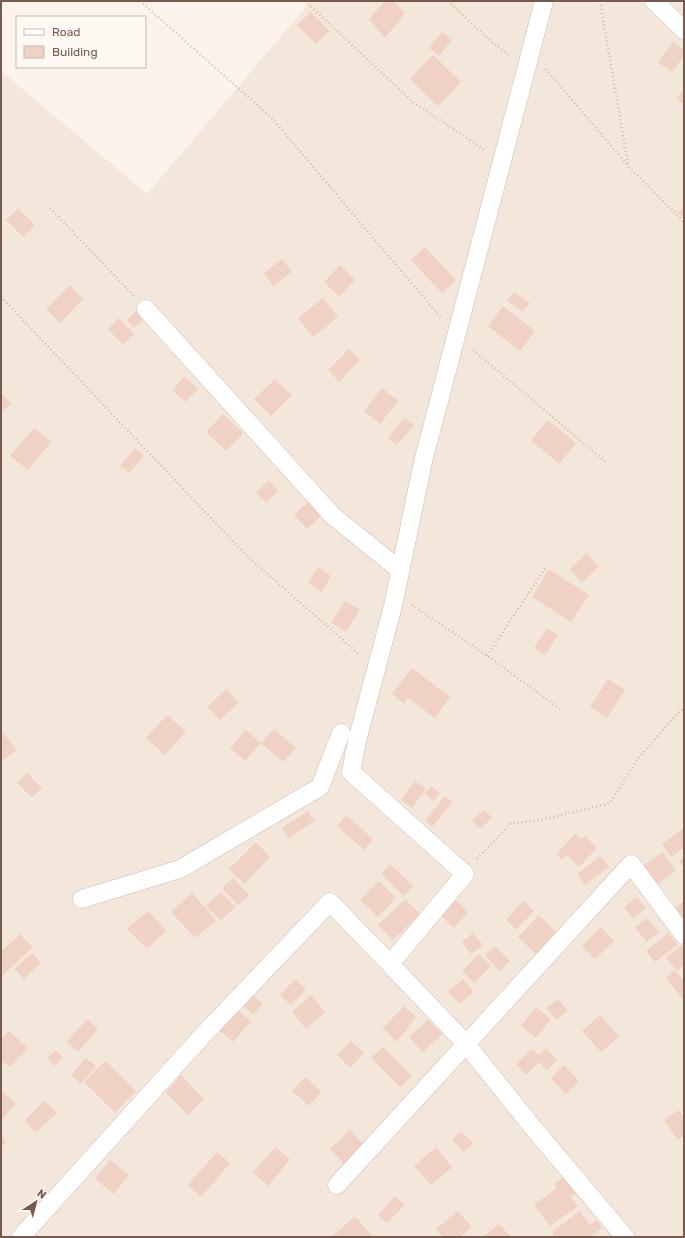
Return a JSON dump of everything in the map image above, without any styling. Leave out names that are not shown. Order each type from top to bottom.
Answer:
[{"type":"street","points":[[390,964],[465,874],[351,772],[358,737],[395,598],[423,462],[544,1]]},
{"type":"street","points":[[654,1],[684,30]]},
{"type":"street","points":[[146,309],[333,516],[400,570]]},
{"type":"street","points":[[82,900],[180,870],[320,787],[340,734]]},
{"type":"street","points":[[337,1185],[631,864],[684,935]]},
{"type":"street","points":[[21,1237],[203,1035],[330,902],[466,1044],[535,1130],[625,1237]]},
{"type":"path","points":[[140,1],[272,118],[456,336],[607,463]]},
{"type":"path","points":[[305,1],[413,102],[502,162]]},
{"type":"path","points":[[448,1],[494,43],[512,57],[531,51],[628,166],[684,222]]},
{"type":"path","points":[[600,1],[628,166]]},
{"type":"path","points":[[50,208],[146,309]]},
{"type":"path","points":[[1,297],[246,556],[376,669]]},
{"type":"path","points":[[487,656],[546,567]]},
{"type":"path","points":[[395,598],[415,607],[487,656],[560,709]]},
{"type":"path","points":[[465,874],[484,850],[510,824],[545,819],[610,803],[636,760],[684,708]]},
{"type":"shaded area","points":[[311,1],[684,1],[684,1237],[1,1237],[1,71],[147,194]]},
{"type":"building","points":[[385,1],[393,1],[405,13],[385,38],[369,19]]},
{"type":"building","points":[[311,12],[329,31],[316,44],[297,25]]},
{"type":"building","points":[[442,32],[452,40],[439,56],[429,48]]},
{"type":"building","points":[[673,42],[684,50],[684,56],[672,72],[658,62]]},
{"type":"building","points":[[433,55],[461,82],[438,106],[410,79]]},
{"type":"building","points":[[684,89],[684,105],[676,99]]},
{"type":"building","points":[[684,206],[684,219],[678,213]]},
{"type":"building","points":[[18,208],[35,225],[23,237],[6,220]]},
{"type":"building","points":[[425,247],[456,280],[442,293],[411,260]]},
{"type":"building","points":[[282,259],[292,272],[273,286],[264,273]]},
{"type":"building","points":[[340,265],[355,280],[339,297],[324,282]]},
{"type":"building","points":[[70,285],[83,299],[60,323],[46,309]]},
{"type":"building","points":[[514,292],[530,303],[523,312],[507,301]]},
{"type":"building","points":[[323,298],[338,317],[313,337],[298,318]]},
{"type":"building","points":[[503,306],[535,331],[520,351],[488,326]]},
{"type":"building","points":[[140,307],[148,315],[134,328],[127,320]]},
{"type":"building","points":[[119,318],[134,334],[123,345],[108,329]]},
{"type":"building","points":[[349,349],[360,360],[339,382],[328,370]]},
{"type":"building","points":[[184,377],[198,389],[185,402],[172,390]]},
{"type":"building","points":[[275,379],[292,395],[271,416],[254,399]]},
{"type":"building","points":[[382,388],[398,401],[380,424],[364,411]]},
{"type":"building","points":[[1,393],[11,403],[1,413]]},
{"type":"building","points":[[223,414],[243,433],[226,451],[206,432]]},
{"type":"building","points":[[405,418],[414,425],[397,445],[388,438]]},
{"type":"building","points":[[548,420],[576,443],[559,464],[531,440]]},
{"type":"building","points":[[34,428],[51,442],[28,470],[10,456]]},
{"type":"building","points":[[135,448],[144,456],[129,473],[120,466]]},
{"type":"building","points":[[269,480],[278,491],[266,502],[256,493]]},
{"type":"building","points":[[312,498],[325,512],[307,529],[294,515]]},
{"type":"building","points":[[587,553],[598,567],[582,583],[570,569]]},
{"type":"building","points":[[318,567],[331,576],[322,592],[308,583]]},
{"type":"building","points":[[549,569],[589,595],[571,622],[532,597]]},
{"type":"building","points":[[345,601],[360,610],[346,632],[331,623]]},
{"type":"building","points":[[547,628],[558,635],[545,655],[534,648]]},
{"type":"building","points":[[412,668],[450,697],[435,718],[408,698],[404,704],[392,694]]},
{"type":"building","points":[[608,679],[625,690],[607,718],[590,707]]},
{"type":"building","points":[[226,689],[239,702],[220,720],[207,707]]},
{"type":"building","points":[[167,715],[186,731],[165,755],[146,738]]},
{"type":"building","points":[[274,729],[296,748],[283,762],[261,743]]},
{"type":"building","points":[[246,730],[261,743],[245,761],[230,748]]},
{"type":"building","points":[[2,732],[17,750],[1,762],[1,733]]},
{"type":"building","points":[[27,773],[42,788],[32,798],[17,783]]},
{"type":"building","points":[[415,781],[426,789],[412,808],[401,800]]},
{"type":"building","points":[[431,786],[440,793],[434,801],[425,794]]},
{"type":"building","points":[[445,796],[453,802],[432,827],[425,821]]},
{"type":"building","points":[[483,810],[492,817],[481,829],[472,821]]},
{"type":"building","points":[[308,811],[315,821],[288,838],[282,828]]},
{"type":"building","points":[[346,815],[373,839],[364,850],[337,826]]},
{"type":"building","points":[[684,828],[684,848],[671,857],[662,844]]},
{"type":"building","points":[[575,834],[581,839],[585,836],[597,848],[579,867],[567,855],[562,860],[556,854]]},
{"type":"building","points":[[256,842],[270,857],[244,884],[229,869]]},
{"type":"building","points":[[663,852],[676,871],[653,887],[640,868]]},
{"type":"building","points":[[600,856],[609,867],[585,885],[577,874]]},
{"type":"building","points":[[684,857],[684,868],[679,861]]},
{"type":"building","points":[[390,864],[413,886],[403,896],[381,873]]},
{"type":"building","points":[[233,878],[249,895],[238,905],[222,888]]},
{"type":"building","points":[[379,881],[396,898],[378,917],[360,900]]},
{"type":"building","points":[[221,892],[235,907],[221,921],[206,906]]},
{"type":"building","points":[[192,893],[216,920],[195,938],[171,912]]},
{"type":"building","points":[[450,895],[468,912],[454,928],[436,911]]},
{"type":"building","points":[[637,897],[646,908],[633,918],[624,907]]},
{"type":"building","points":[[405,899],[420,914],[393,940],[378,925]]},
{"type":"building","points":[[523,901],[534,911],[516,930],[506,920]]},
{"type":"building","points":[[684,901],[684,920],[681,922],[672,910]]},
{"type":"building","points":[[148,911],[166,931],[147,949],[127,929]]},
{"type":"building","points":[[539,915],[558,934],[537,955],[518,937]]},
{"type":"building","points":[[647,918],[659,932],[647,942],[635,928]]},
{"type":"building","points":[[601,927],[614,941],[595,959],[582,946]]},
{"type":"building","points":[[473,933],[483,945],[471,954],[462,942]]},
{"type":"building","points":[[668,933],[677,945],[655,962],[646,951]]},
{"type":"building","points":[[20,934],[33,947],[1,977],[1,952]]},
{"type":"building","points":[[681,945],[684,949],[684,965],[678,971],[666,958]]},
{"type":"building","points":[[495,946],[510,961],[499,971],[485,955]]},
{"type":"building","points":[[32,953],[41,963],[24,979],[15,969]]},
{"type":"building","points":[[479,954],[491,966],[474,983],[462,971]]},
{"type":"building","points":[[675,970],[682,979],[684,977],[684,996],[682,998],[666,978]]},
{"type":"building","points":[[295,979],[306,989],[291,1005],[280,995]]},
{"type":"building","points":[[463,979],[474,992],[459,1004],[448,992]]},
{"type":"building","points":[[253,995],[263,1004],[253,1015],[243,1005]]},
{"type":"building","points":[[311,995],[325,1012],[306,1029],[292,1012]]},
{"type":"building","points":[[558,999],[568,1011],[557,1020],[546,1008]]},
{"type":"building","points":[[404,1006],[416,1017],[397,1042],[383,1028]]},
{"type":"building","points":[[536,1007],[551,1019],[536,1038],[521,1026]]},
{"type":"building","points":[[236,1009],[251,1021],[233,1042],[219,1030]]},
{"type":"building","points":[[600,1015],[619,1037],[601,1052],[582,1031]]},
{"type":"building","points":[[87,1019],[98,1029],[78,1052],[67,1042]]},
{"type":"building","points":[[428,1020],[442,1034],[423,1052],[409,1037]]},
{"type":"building","points":[[9,1031],[28,1048],[9,1067],[1,1060],[1,1039]]},
{"type":"building","points":[[351,1041],[364,1053],[350,1068],[337,1055]]},
{"type":"building","points":[[383,1047],[412,1076],[400,1087],[371,1058]]},
{"type":"building","points":[[546,1048],[557,1060],[547,1070],[539,1062],[526,1075],[516,1064],[532,1049],[539,1055]]},
{"type":"building","points":[[56,1050],[63,1057],[55,1066],[47,1058]]},
{"type":"building","points":[[86,1058],[96,1066],[81,1084],[71,1075]]},
{"type":"building","points":[[105,1061],[136,1091],[115,1113],[84,1082]]},
{"type":"building","points":[[564,1065],[579,1081],[566,1094],[551,1078]]},
{"type":"building","points":[[181,1075],[204,1099],[188,1115],[166,1093]]},
{"type":"building","points":[[305,1077],[321,1092],[309,1106],[292,1091]]},
{"type":"building","points":[[1,1090],[16,1104],[1,1120]]},
{"type":"building","points":[[44,1101],[57,1113],[35,1133],[25,1120]]},
{"type":"building","points":[[679,1110],[684,1118],[684,1136],[678,1140],[664,1120]]},
{"type":"building","points":[[350,1130],[366,1147],[346,1166],[330,1149]]},
{"type":"building","points":[[461,1131],[473,1143],[463,1152],[452,1139]]},
{"type":"building","points":[[1,1137],[6,1141],[1,1149]]},
{"type":"building","points":[[275,1147],[290,1159],[268,1186],[253,1173]]},
{"type":"building","points":[[436,1147],[452,1167],[431,1185],[414,1166]]},
{"type":"building","points":[[217,1152],[230,1163],[201,1197],[188,1185]]},
{"type":"building","points":[[110,1160],[129,1175],[114,1194],[95,1179]]},
{"type":"building","points":[[563,1177],[576,1194],[571,1197],[578,1206],[550,1226],[534,1205],[557,1188],[554,1184]]},
{"type":"building","points":[[395,1196],[405,1205],[387,1223],[378,1215]]},
{"type":"building","points":[[458,1211],[472,1227],[460,1237],[443,1237],[436,1229]]},
{"type":"building","points":[[580,1211],[590,1225],[597,1220],[602,1228],[590,1237],[556,1237],[552,1232]]},
{"type":"building","points":[[355,1216],[372,1236],[332,1237]]},
{"type":"building","points":[[499,1224],[509,1235],[507,1237],[483,1237]]}]
